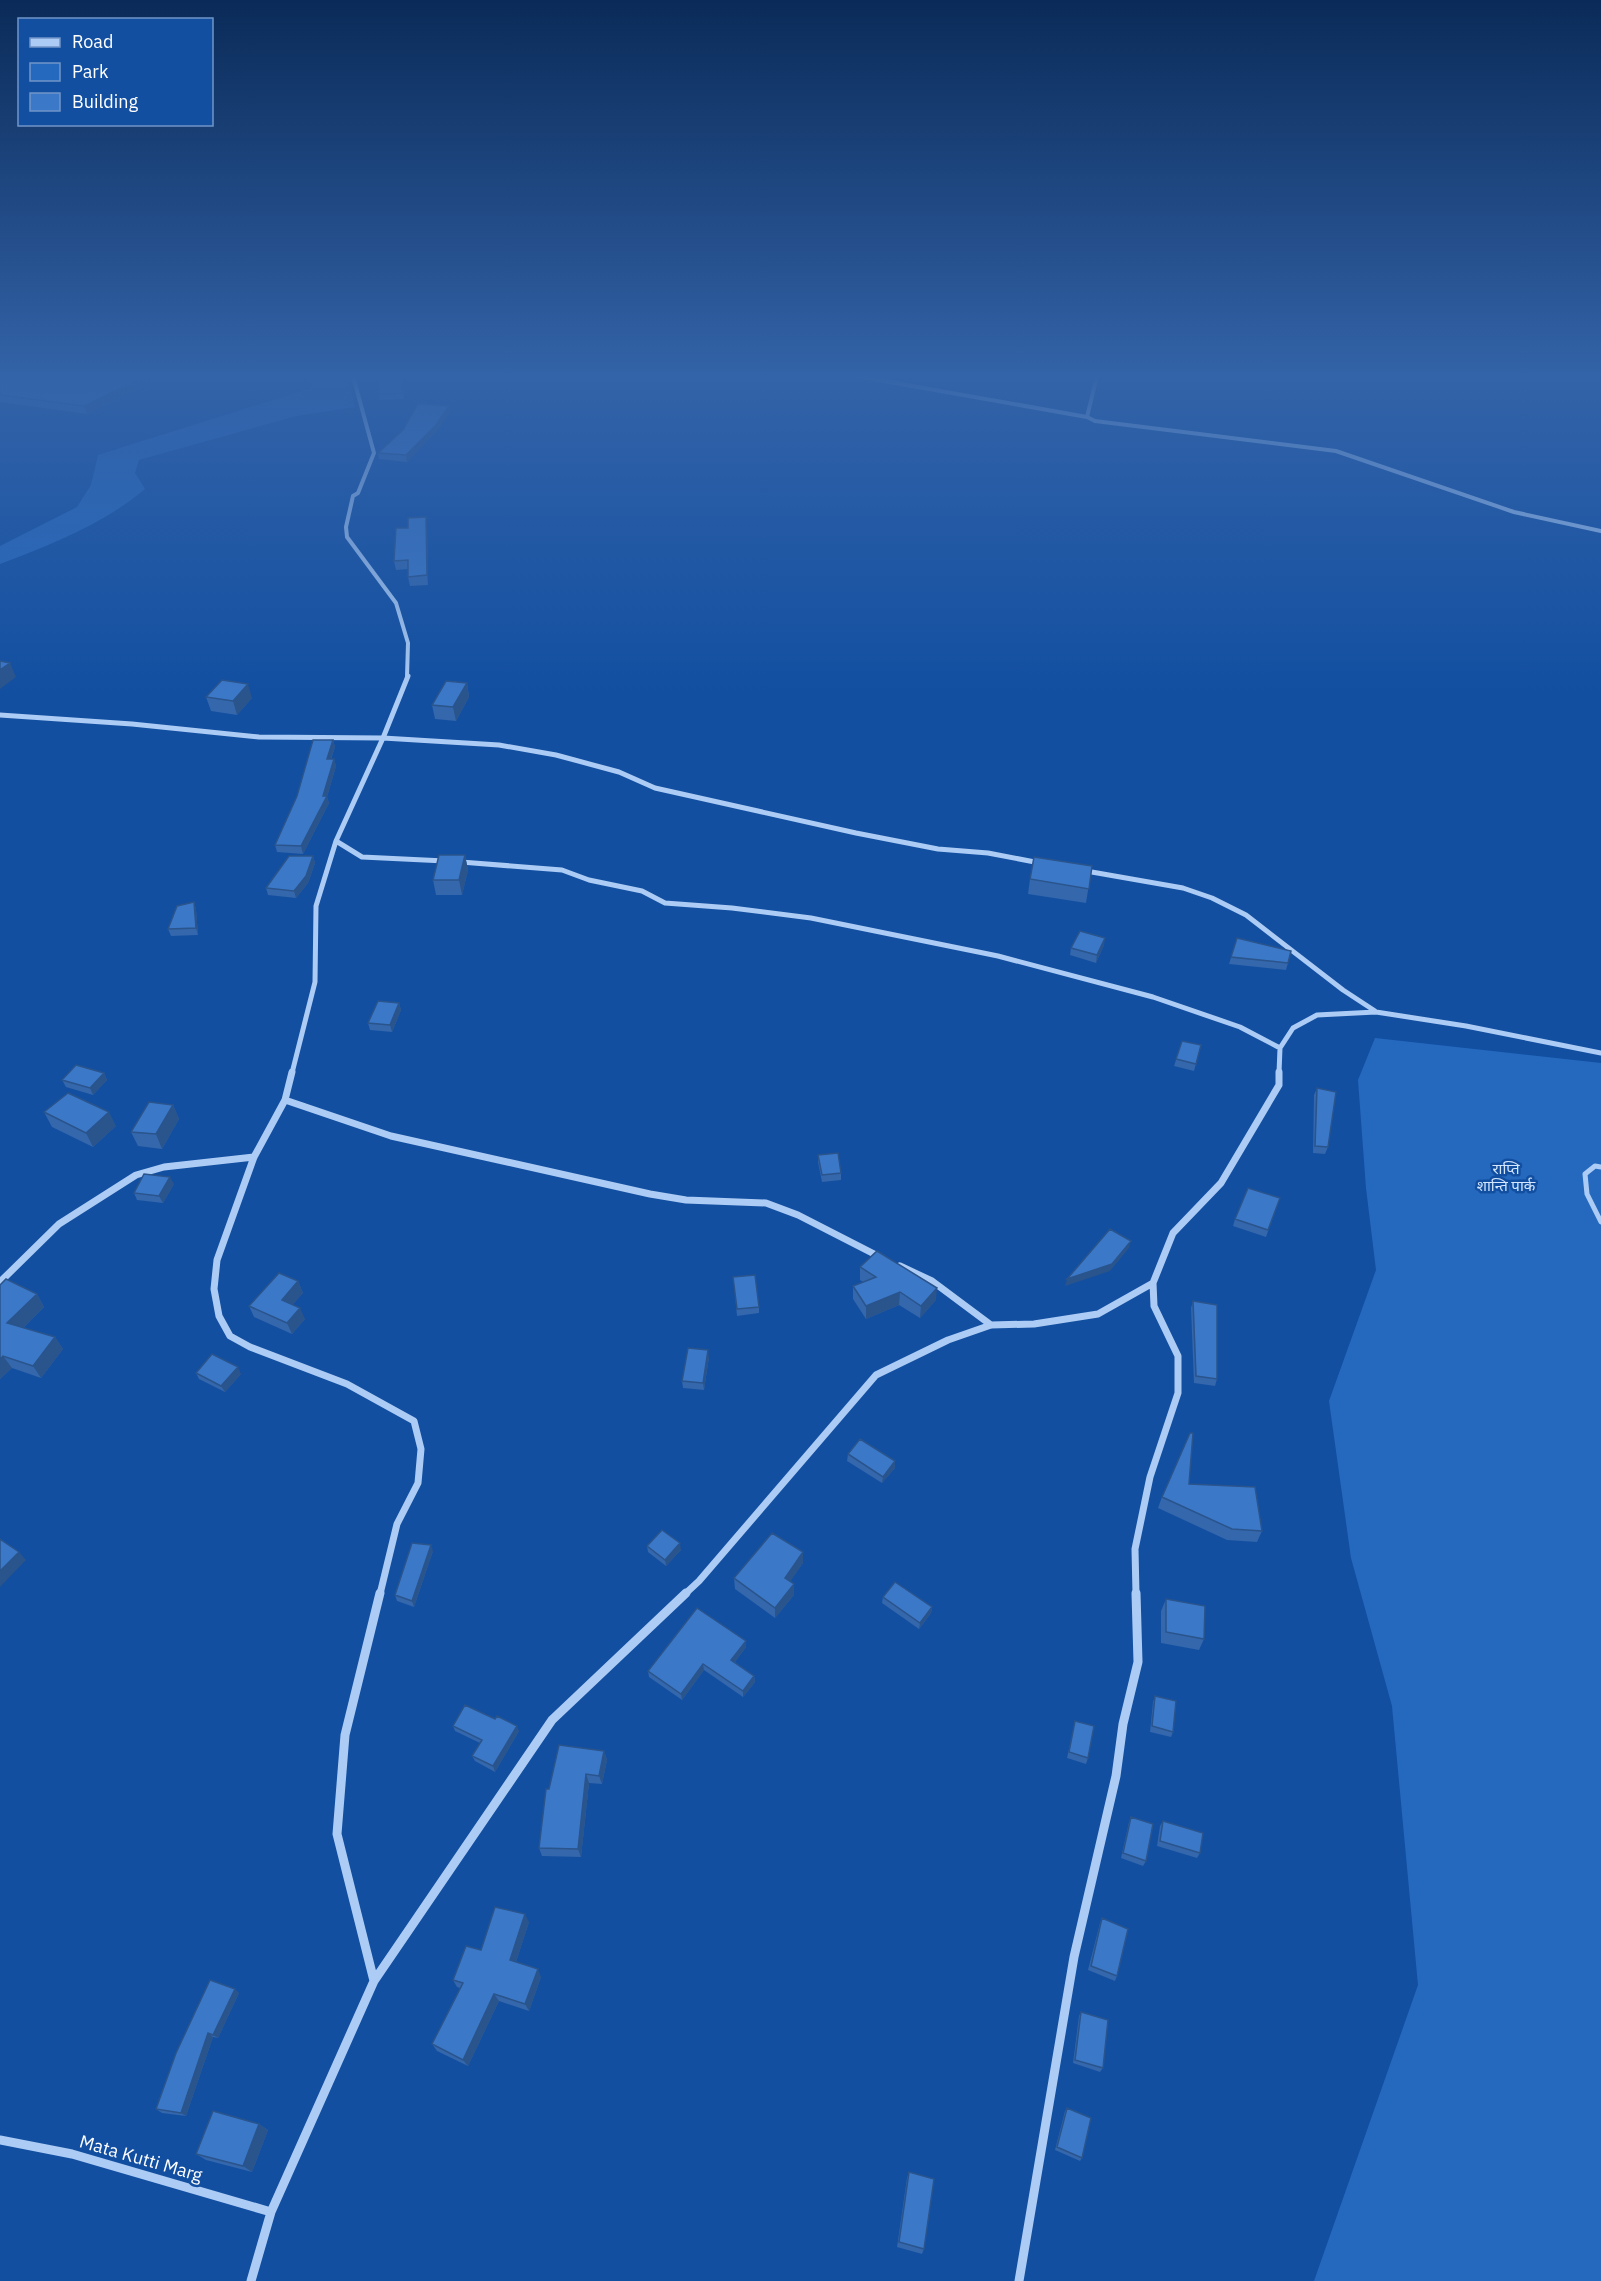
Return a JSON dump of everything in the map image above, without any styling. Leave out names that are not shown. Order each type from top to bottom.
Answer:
[{"type":"street","points":[[362,482],[358,493],[354,496],[346,528],[347,537],[396,603],[408,643],[409,673],[336,841],[316,906],[315,982],[285,1100],[254,1156],[218,1260],[214,1289],[219,1316],[230,1336],[250,1347],[347,1384],[414,1421],[421,1449],[418,1483],[398,1524],[345,1735],[337,1834],[374,1981]]},
{"type":"street","points":[[1427,482],[1503,509],[1601,531]]},
{"type":"street","points":[[0,715],[132,724],[259,737],[382,738],[499,745],[556,755],[619,772],[666,790],[938,849],[988,854],[1046,864]]},
{"type":"street","points":[[336,841],[362,857],[528,865],[562,870],[589,880],[642,891],[665,903],[732,908],[811,918],[998,956],[1153,997],[1240,1027],[1280,1048]]},
{"type":"street","points":[[1080,870],[1184,888],[1212,898],[1246,915],[1343,990],[1376,1012]]},
{"type":"street","points":[[1019,2281],[1074,1957],[1116,1776],[1123,1724],[1138,1662],[1135,1549],[1150,1477],[1178,1393],[1178,1356],[1154,1306],[1153,1283],[1173,1233],[1221,1183],[1279,1085],[1280,1048],[1293,1028],[1317,1015],[1376,1012],[1466,1026],[1601,1053]]},
{"type":"street","points":[[285,1100],[391,1136],[650,1194],[686,1200],[766,1203],[798,1215],[932,1281],[991,1325]]},
{"type":"street","points":[[0,1282],[59,1224],[136,1174],[164,1167],[254,1156]]},
{"type":"street","points":[[251,2281],[271,2212],[374,1981],[552,1720],[699,1581],[876,1375],[948,1340],[991,1325],[1034,1324],[1098,1314],[1153,1283]]},
{"type":"street","name":"Mata Kutti Marg","points":[[0,2140],[72,2154],[271,2212]]},
{"type":"lane","points":[[1601,1167],[1595,1167],[1585,1174],[1587,1194],[1601,1222]]},
{"type":"green space","points":[[92,482],[141,482],[145,489],[94,523],[0,564],[0,546],[77,507]]},
{"type":"green space","name":"राप्ति शान्ति पार्क","points":[[1375,1038],[1601,1063],[1601,2281],[1314,2281],[1418,1985],[1392,1706],[1351,1558],[1329,1401],[1376,1270],[1366,1188],[1358,1080]]},
{"type":"building","points":[[426,517],[427,575],[408,577],[408,560],[394,561],[396,528],[408,528],[408,518]]},
{"type":"building","points":[[0,661],[10,663],[0,670]]},
{"type":"building","points":[[222,680],[248,684],[233,701],[206,697]]},
{"type":"building","points":[[446,681],[467,683],[453,707],[432,705]]},
{"type":"building","points":[[313,740],[333,740],[327,759],[334,759],[323,796],[327,796],[301,846],[275,845],[297,796]]},
{"type":"building","points":[[439,855],[465,855],[459,880],[433,880]]},
{"type":"building","points":[[289,856],[313,856],[306,876],[294,891],[266,888]]},
{"type":"building","points":[[1034,857],[1092,866],[1089,889],[1030,879]]},
{"type":"building","points":[[194,902],[196,928],[168,929],[177,906]]},
{"type":"building","points":[[1080,931],[1105,938],[1097,955],[1071,948]]},
{"type":"building","points":[[1237,938],[1291,951],[1288,963],[1231,957]]},
{"type":"building","points":[[378,1001],[399,1003],[390,1025],[368,1023]]},
{"type":"building","points":[[1182,1041],[1201,1045],[1196,1064],[1176,1059]]},
{"type":"building","points":[[76,1065],[104,1073],[90,1088],[62,1080]]},
{"type":"building","points":[[1317,1088],[1336,1092],[1328,1147],[1315,1146]]},
{"type":"building","points":[[68,1093],[109,1112],[86,1133],[44,1112]]},
{"type":"building","points":[[149,1102],[173,1105],[156,1134],[131,1132]]},
{"type":"building","points":[[838,1153],[841,1173],[822,1175],[818,1155]]},
{"type":"building","points":[[144,1174],[170,1177],[159,1196],[134,1193]]},
{"type":"building","points":[[1248,1188],[1280,1198],[1268,1230],[1235,1219]]},
{"type":"building","points":[[1110,1229],[1131,1241],[1112,1264],[1067,1279]]},
{"type":"building","points":[[877,1251],[937,1288],[921,1306],[900,1292],[866,1306],[853,1286],[876,1277],[860,1267]]},
{"type":"building","points":[[279,1273],[298,1281],[282,1300],[300,1308],[287,1323],[249,1306]]},
{"type":"building","points":[[755,1275],[759,1307],[737,1309],[733,1277]]},
{"type":"building","points":[[6,1279],[37,1294],[7,1323],[55,1337],[33,1366],[3,1356],[0,1359],[0,1285]]},
{"type":"building","points":[[1193,1301],[1217,1305],[1217,1379],[1196,1376]]},
{"type":"building","points":[[688,1348],[708,1350],[703,1383],[682,1381]]},
{"type":"building","points":[[212,1354],[238,1367],[221,1386],[196,1373]]},
{"type":"building","points":[[1190,1433],[1193,1433],[1189,1484],[1255,1487],[1262,1531],[1232,1529],[1162,1497]]},
{"type":"building","points":[[860,1439],[895,1461],[883,1477],[848,1454]]},
{"type":"building","points":[[662,1530],[680,1543],[665,1560],[647,1546]]},
{"type":"building","points":[[772,1533],[803,1552],[785,1578],[794,1584],[775,1608],[734,1578]]},
{"type":"building","points":[[0,1539],[19,1552],[0,1571]]},
{"type":"building","points":[[412,1543],[431,1545],[412,1601],[395,1595]]},
{"type":"building","points":[[895,1582],[932,1607],[920,1623],[883,1597]]},
{"type":"building","points":[[1166,1599],[1205,1606],[1204,1639],[1166,1632]]},
{"type":"building","points":[[697,1608],[746,1641],[731,1660],[754,1676],[743,1691],[703,1664],[681,1694],[648,1671]]},
{"type":"building","points":[[1155,1696],[1176,1701],[1173,1732],[1152,1726]]},
{"type":"building","points":[[465,1705],[517,1726],[493,1766],[472,1756],[482,1740],[453,1726]]},
{"type":"building","points":[[1075,1721],[1094,1726],[1088,1758],[1069,1752]]},
{"type":"building","points":[[559,1745],[604,1751],[599,1776],[586,1774],[578,1849],[539,1848],[546,1789],[549,1789]]},
{"type":"building","points":[[1131,1817],[1153,1824],[1146,1861],[1123,1853]]},
{"type":"building","points":[[1163,1821],[1203,1833],[1200,1853],[1160,1841]]},
{"type":"building","points":[[495,1907],[525,1914],[510,1960],[538,1969],[525,2004],[494,1994],[463,2060],[432,2044],[463,1983],[453,1980],[466,1946],[481,1950]]},
{"type":"building","points":[[1102,1918],[1128,1929],[1117,1976],[1091,1966]]},
{"type":"building","points":[[210,1980],[235,1989],[213,2035],[208,2033],[181,2113],[156,2109],[176,2053]]},
{"type":"building","points":[[1081,2012],[1108,2020],[1103,2068],[1075,2060]]},
{"type":"building","points":[[1067,2108],[1091,2118],[1082,2158],[1057,2147]]},
{"type":"building","points":[[213,2111],[259,2124],[243,2166],[196,2154]]},
{"type":"building","points":[[909,2172],[934,2179],[924,2249],[899,2242]]}]
